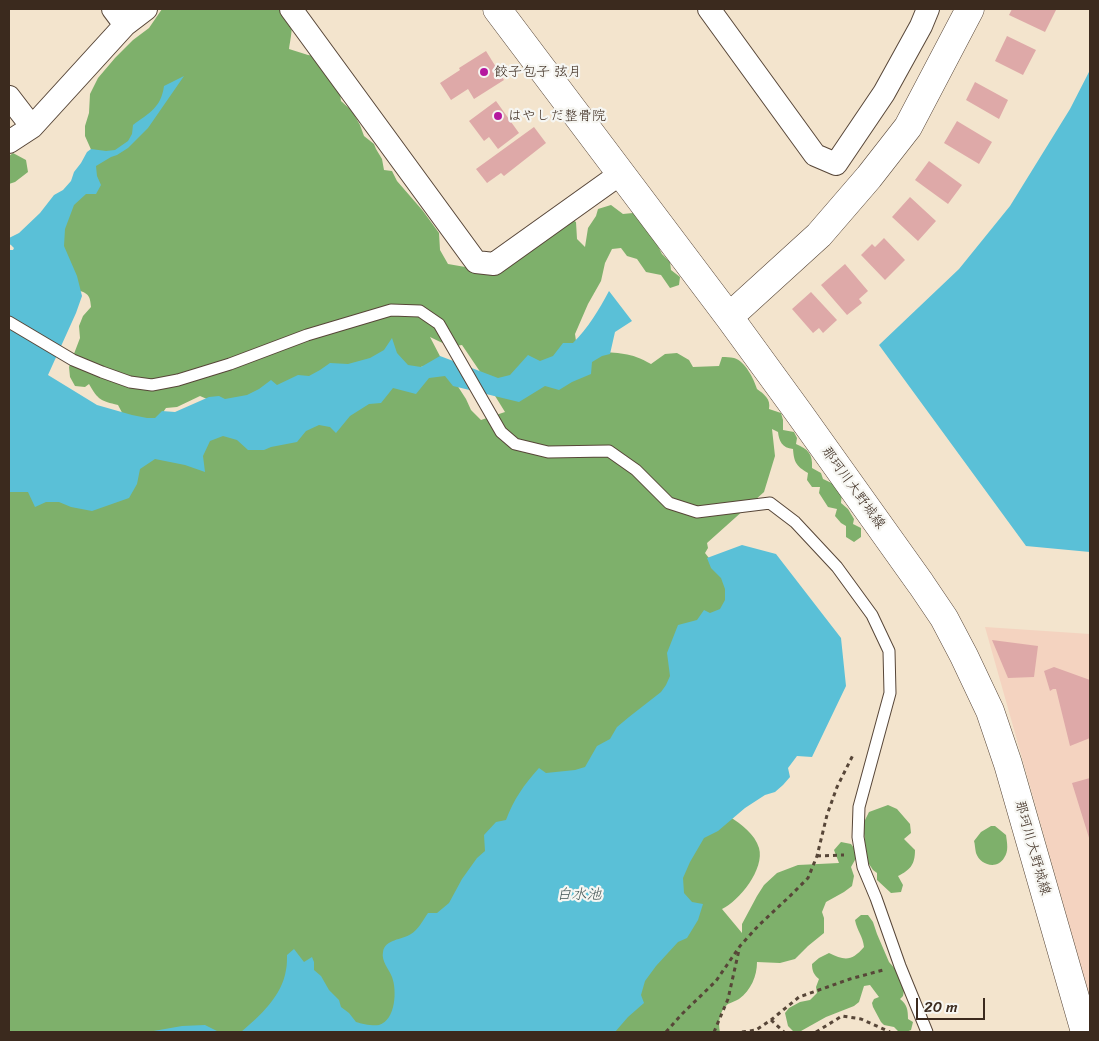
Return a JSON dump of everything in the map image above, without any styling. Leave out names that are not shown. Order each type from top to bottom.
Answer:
[{"type":"main road","name":"那珂川大野城線","points":[[497,9],[729,317],[922,584],[944,618],[990,711],[1008,764],[1085,1032]]},
{"type":"main road","points":[[729,317],[819,235],[869,177],[908,127],[970,9]]},
{"type":"street","points":[[9,142],[32,127],[119,17],[146,9]]},
{"type":"street","points":[[291,9],[476,262],[494,264],[620,174]]},
{"type":"street","points":[[709,9],[815,155],[836,164],[884,92],[919,14]]},
{"type":"street","points":[[9,97],[32,127]]},
{"type":"lane","points":[[9,322],[73,360],[130,382],[152,386],[221,366],[307,334],[391,310],[420,312],[439,324],[501,432],[515,444],[548,452],[609,451],[636,470],[669,503],[698,512],[770,502],[795,522],[836,567],[872,615],[889,651],[890,693],[859,807],[858,837],[863,867],[900,966],[928,1032]]},
{"type":"path","points":[[666,1032],[716,981],[740,946],[758,925],[808,878],[817,856],[827,815],[837,787],[861,740],[877,738]]},
{"type":"path","points":[[817,856],[860,854]]},
{"type":"path","points":[[714,1032],[728,999],[740,946]]},
{"type":"path","points":[[742,1032],[756,1030],[799,997],[900,966]]},
{"type":"path","points":[[816,1032],[842,1016],[861,1019],[890,1032]]},
{"type":"path","points":[[771,1020],[784,1032]]},
{"type":"shaded area","points":[[985,627],[1090,634],[1090,998]]},
{"type":"green space","points":[[162,9],[287,9],[292,23],[289,49],[322,57],[338,79],[341,101],[352,111],[364,136],[374,144],[382,159],[384,170],[392,171],[397,181],[439,233],[440,250],[448,264],[494,272],[568,217],[576,222],[577,239],[585,247],[588,228],[598,209],[611,205],[623,214],[633,213],[641,220],[662,254],[670,262],[671,270],[680,277],[679,285],[670,288],[661,275],[646,272],[637,259],[627,256],[621,248],[612,249],[605,263],[601,281],[588,304],[575,334],[577,348],[512,380],[495,383],[483,376],[462,345],[442,343],[430,337],[443,362],[407,370],[381,359],[223,406],[200,396],[177,407],[166,408],[157,421],[127,422],[118,405],[100,399],[89,384],[85,387],[75,386],[70,377],[69,367],[80,338],[79,326],[83,316],[91,307],[88,295],[76,289],[57,246],[93,154],[85,136],[90,94],[98,78],[133,40],[149,28]]},
{"type":"green space","points":[[13,153],[26,160],[28,172],[15,182],[9,184],[9,156]]},
{"type":"green space","points":[[595,352],[630,355],[651,364],[665,354],[677,353],[689,360],[693,367],[719,366],[722,357],[738,360],[749,371],[757,389],[766,397],[769,402],[769,409],[781,413],[783,430],[794,432],[797,438],[796,444],[809,453],[812,459],[812,468],[821,473],[823,479],[838,486],[842,492],[841,503],[848,509],[854,519],[853,524],[861,528],[861,537],[854,542],[846,537],[846,526],[835,516],[837,509],[828,507],[819,493],[820,487],[812,487],[807,480],[808,473],[796,463],[793,449],[784,446],[780,441],[778,432],[772,429],[775,456],[764,492],[707,543],[708,548],[705,553],[730,585],[726,609],[672,687],[490,857],[398,985],[395,1020],[370,1032],[283,995],[251,1032],[9,1032],[9,479],[230,427],[389,379],[448,371],[471,410],[481,420],[505,412],[492,391]]},
{"type":"green space","points":[[888,805],[897,809],[910,824],[911,833],[904,839],[915,850],[911,866],[906,872],[898,876],[903,885],[901,892],[891,893],[877,880],[877,873],[867,861],[863,824],[869,812]]},
{"type":"green space","points":[[730,817],[751,834],[757,843],[760,856],[754,874],[743,892],[722,909],[742,933],[742,924],[757,896],[764,885],[777,873],[798,865],[839,863],[834,850],[841,842],[851,844],[856,851],[855,860],[851,867],[854,876],[852,886],[826,902],[822,912],[824,933],[795,959],[780,963],[757,962],[756,972],[750,987],[739,999],[728,1004],[723,1010],[719,1021],[720,1032],[611,1032],[676,884],[703,828]]},
{"type":"green space","points":[[991,826],[995,826],[1006,835],[1007,844],[1007,853],[1004,858],[1001,862],[993,865],[981,861],[976,853],[974,841],[981,832]]},
{"type":"green space","points":[[861,915],[868,915],[873,922],[889,962],[905,985],[903,996],[900,999],[907,1008],[908,1019],[913,1022],[911,1030],[899,1032],[894,1027],[884,1025],[881,1022],[872,1003],[874,999],[879,997],[870,985],[864,986],[859,1002],[854,1006],[826,1017],[801,1031],[793,1031],[788,1026],[785,1013],[789,1008],[800,1002],[810,1000],[817,993],[816,987],[819,979],[812,969],[812,964],[829,953],[844,958],[852,957],[864,947],[855,920]]},
{"type":"water","points":[[1090,70],[1090,552],[1026,546],[879,345],[959,269],[1010,206],[1070,109]]},
{"type":"water","points":[[184,76],[148,128],[128,148],[96,166],[97,176],[101,185],[96,194],[86,194],[74,205],[65,229],[64,246],[77,276],[82,296],[48,375],[97,405],[132,415],[155,418],[162,411],[175,412],[209,397],[219,396],[225,399],[247,395],[271,380],[277,385],[298,375],[309,376],[330,363],[348,364],[370,358],[384,350],[392,338],[397,353],[408,365],[421,367],[440,356],[498,378],[510,375],[528,355],[540,361],[553,356],[563,343],[573,343],[593,318],[609,291],[632,321],[615,332],[610,354],[592,362],[591,374],[559,390],[545,386],[519,402],[453,386],[445,376],[429,378],[416,394],[393,388],[381,403],[369,404],[350,416],[336,433],[330,427],[319,425],[306,431],[297,442],[264,450],[248,450],[237,440],[223,436],[210,441],[203,456],[205,472],[185,465],[155,459],[140,469],[137,484],[129,498],[92,511],[71,507],[59,502],[46,502],[35,507],[28,492],[9,492],[9,250],[14,248],[9,244],[9,238],[19,233],[40,213],[54,195],[63,190],[71,181],[74,172],[87,152],[91,149],[115,150],[128,141],[132,134],[133,125],[157,105],[164,86]]},
{"type":"water","name":"白水池","points":[[742,545],[776,554],[841,638],[846,686],[812,757],[797,756],[788,768],[790,777],[783,785],[775,792],[765,795],[745,808],[718,831],[704,838],[683,878],[684,893],[692,902],[703,904],[698,920],[687,938],[678,942],[656,966],[645,981],[641,995],[644,1003],[615,1032],[241,1032],[263,1012],[275,997],[284,979],[287,955],[294,949],[304,962],[312,957],[314,970],[321,976],[329,990],[339,1000],[341,1007],[356,1022],[367,1025],[379,1025],[385,1022],[392,1011],[395,997],[394,983],[383,959],[384,948],[390,942],[414,932],[428,913],[437,913],[449,903],[462,879],[477,858],[485,851],[484,835],[496,822],[506,820],[519,793],[539,768],[546,773],[585,767],[597,746],[610,739],[617,727],[661,692],[670,676],[667,653],[678,625],[697,620],[704,610],[710,613],[720,609],[725,600],[725,589],[721,578],[711,568],[707,558]]},
{"type":"water","points":[[205,1025],[219,1032],[148,1032],[182,1026]]},
{"type":"building","points":[[1012,9],[1056,10],[1045,32],[1009,15]]},
{"type":"building","points":[[1007,36],[1036,50],[1023,75],[995,61]]},
{"type":"building","points":[[486,51],[504,80],[474,99],[468,89],[451,100],[440,83]]},
{"type":"building","points":[[975,82],[1008,100],[999,119],[966,100]]},
{"type":"building","points":[[496,101],[519,133],[498,149],[489,137],[484,141],[469,121]]},
{"type":"building","points":[[957,121],[992,142],[979,164],[944,143]]},
{"type":"building","points":[[534,127],[546,143],[504,176],[501,173],[487,183],[476,169]]},
{"type":"building","points":[[929,161],[962,185],[948,204],[915,180]]},
{"type":"building","points":[[910,197],[936,221],[918,241],[892,217]]},
{"type":"building","points":[[884,238],[905,260],[885,280],[861,255],[872,244],[875,247]]},
{"type":"building","points":[[845,264],[868,291],[859,299],[862,303],[847,315],[821,285]]},
{"type":"building","points":[[811,292],[837,320],[823,333],[819,328],[813,333],[792,309]]},
{"type":"building","points":[[992,640],[1038,646],[1034,677],[1008,678]]},
{"type":"building","points":[[1054,667],[1090,680],[1090,738],[1070,746],[1056,689],[1050,691],[1044,671]]},
{"type":"building","points":[[1090,778],[1090,841],[1072,783]]},
{"type":"place","name":"餃子包子 弦月","points":[[484,72]]},
{"type":"place","name":"はやしだ整骨院","points":[[498,116]]}]
